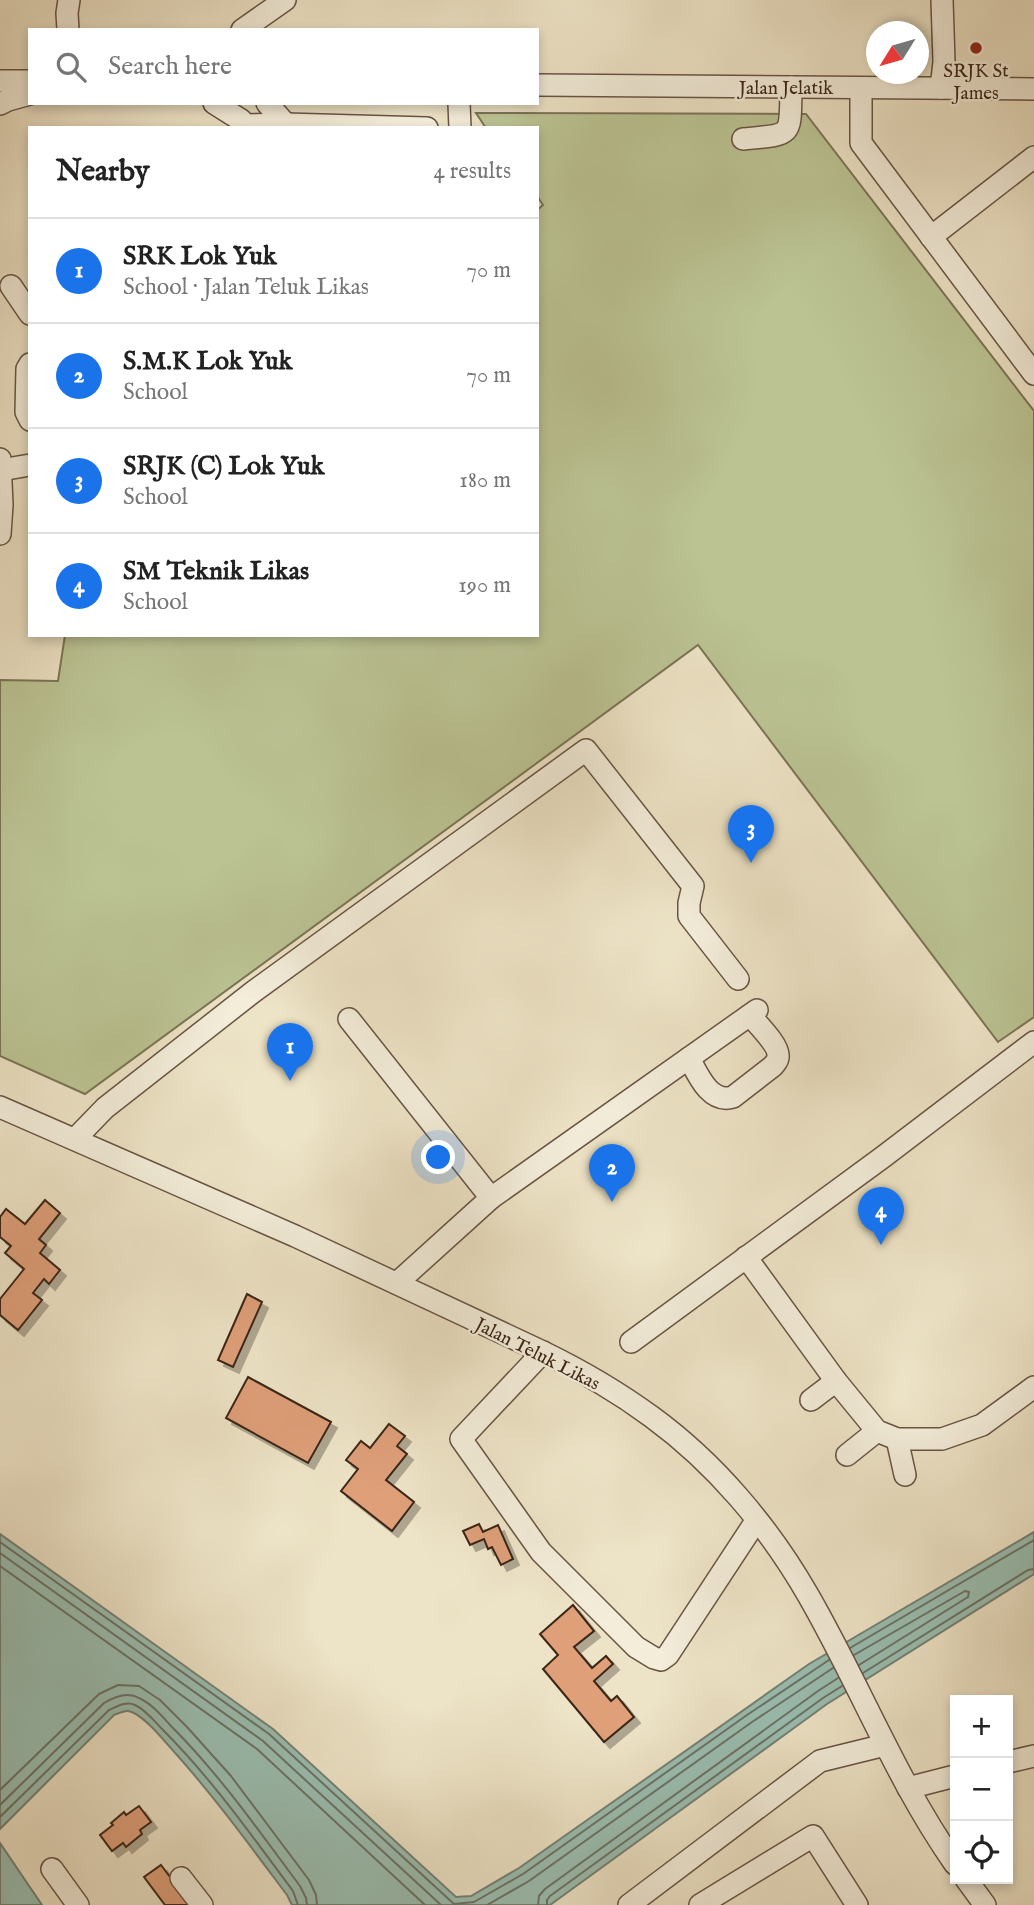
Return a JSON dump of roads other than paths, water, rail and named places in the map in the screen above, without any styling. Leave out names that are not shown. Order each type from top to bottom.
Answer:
[{"type":"street","points":[[68,28],[69,0]]},
{"type":"street","points":[[245,28],[285,0]]},
{"type":"street","points":[[941,88],[944,62],[943,0]]},
{"type":"street","points":[[0,81],[28,81]]},
{"type":"street","name":"Jalan Jelatik","points":[[539,85],[1034,89]]},
{"type":"street","points":[[743,139],[786,132],[791,125],[791,87]]},
{"type":"street","points":[[861,88],[862,143],[1034,374]]},
{"type":"street","points":[[0,104],[28,95]]},
{"type":"street","points":[[217,105],[241,120],[244,126]]},
{"type":"street","points":[[269,105],[287,126],[317,126]]},
{"type":"street","points":[[459,105],[460,126]]},
{"type":"street","points":[[931,237],[1034,156]]},
{"type":"street","points":[[11,286],[28,311]]},
{"type":"street","points":[[28,367],[28,416]]},
{"type":"street","points":[[0,534],[1,465],[28,465]]},
{"type":"street","points":[[75,1139],[105,1108],[253,992],[586,750],[693,886],[689,903],[690,916],[738,979]]},
{"type":"street","points":[[397,1283],[491,1198],[754,1012],[779,1054],[773,1066],[733,1097],[725,1099],[714,1096],[689,1058]]},
{"type":"street","points":[[349,1019],[491,1198]]},
{"type":"street","points":[[631,1342],[1034,1042]]},
{"type":"street","name":"Jalan Teluk Likas","points":[[0,1107],[295,1236],[543,1352],[576,1368],[652,1417],[719,1475],[783,1555],[835,1646],[908,1788],[950,1857]]},
{"type":"street","points":[[746,1256],[836,1381],[877,1431],[897,1439],[942,1438],[982,1425],[1034,1387]]},
{"type":"street","points":[[543,1352],[461,1439],[541,1552],[636,1647],[660,1660],[668,1655],[756,1521]]},
{"type":"street","points":[[811,1401],[836,1381]]},
{"type":"street","points":[[847,1455],[877,1431]]},
{"type":"street","points":[[897,1439],[905,1475]]},
{"type":"street","points":[[629,1905],[820,1761],[885,1745]]},
{"type":"street","points":[[1013,1761],[1034,1756]]},
{"type":"street","points":[[908,1788],[950,1777]]},
{"type":"street","points":[[700,1905],[813,1836],[857,1905]]},
{"type":"street","points":[[52,1869],[78,1905]]},
{"type":"street","points":[[181,1878],[202,1905]]},
{"type":"street","points":[[970,1884],[985,1905]]},
{"type":"water","points":[[1034,1532],[1034,1574],[827,1704],[550,1905],[292,1905],[247,1841],[191,1772],[151,1726],[129,1711],[114,1715],[0,1829],[0,1534],[273,1729],[456,1897],[471,1896],[519,1868],[809,1664]]},
{"type":"water","points":[[0,1843],[42,1905],[0,1905]]},
{"type":"place","name":"SRJK St James","points":[[976,48]]},
{"type":"place","name":"SRJK (C) Lok Yuk","points":[[751,863]]},
{"type":"place","name":"SRK Lok Yuk","points":[[290,1081]]},
{"type":"place","name":"S.M.K Lok Yuk","points":[[612,1202]]},
{"type":"place","name":"SM Teknik Likas","points":[[881,1245]]}]
